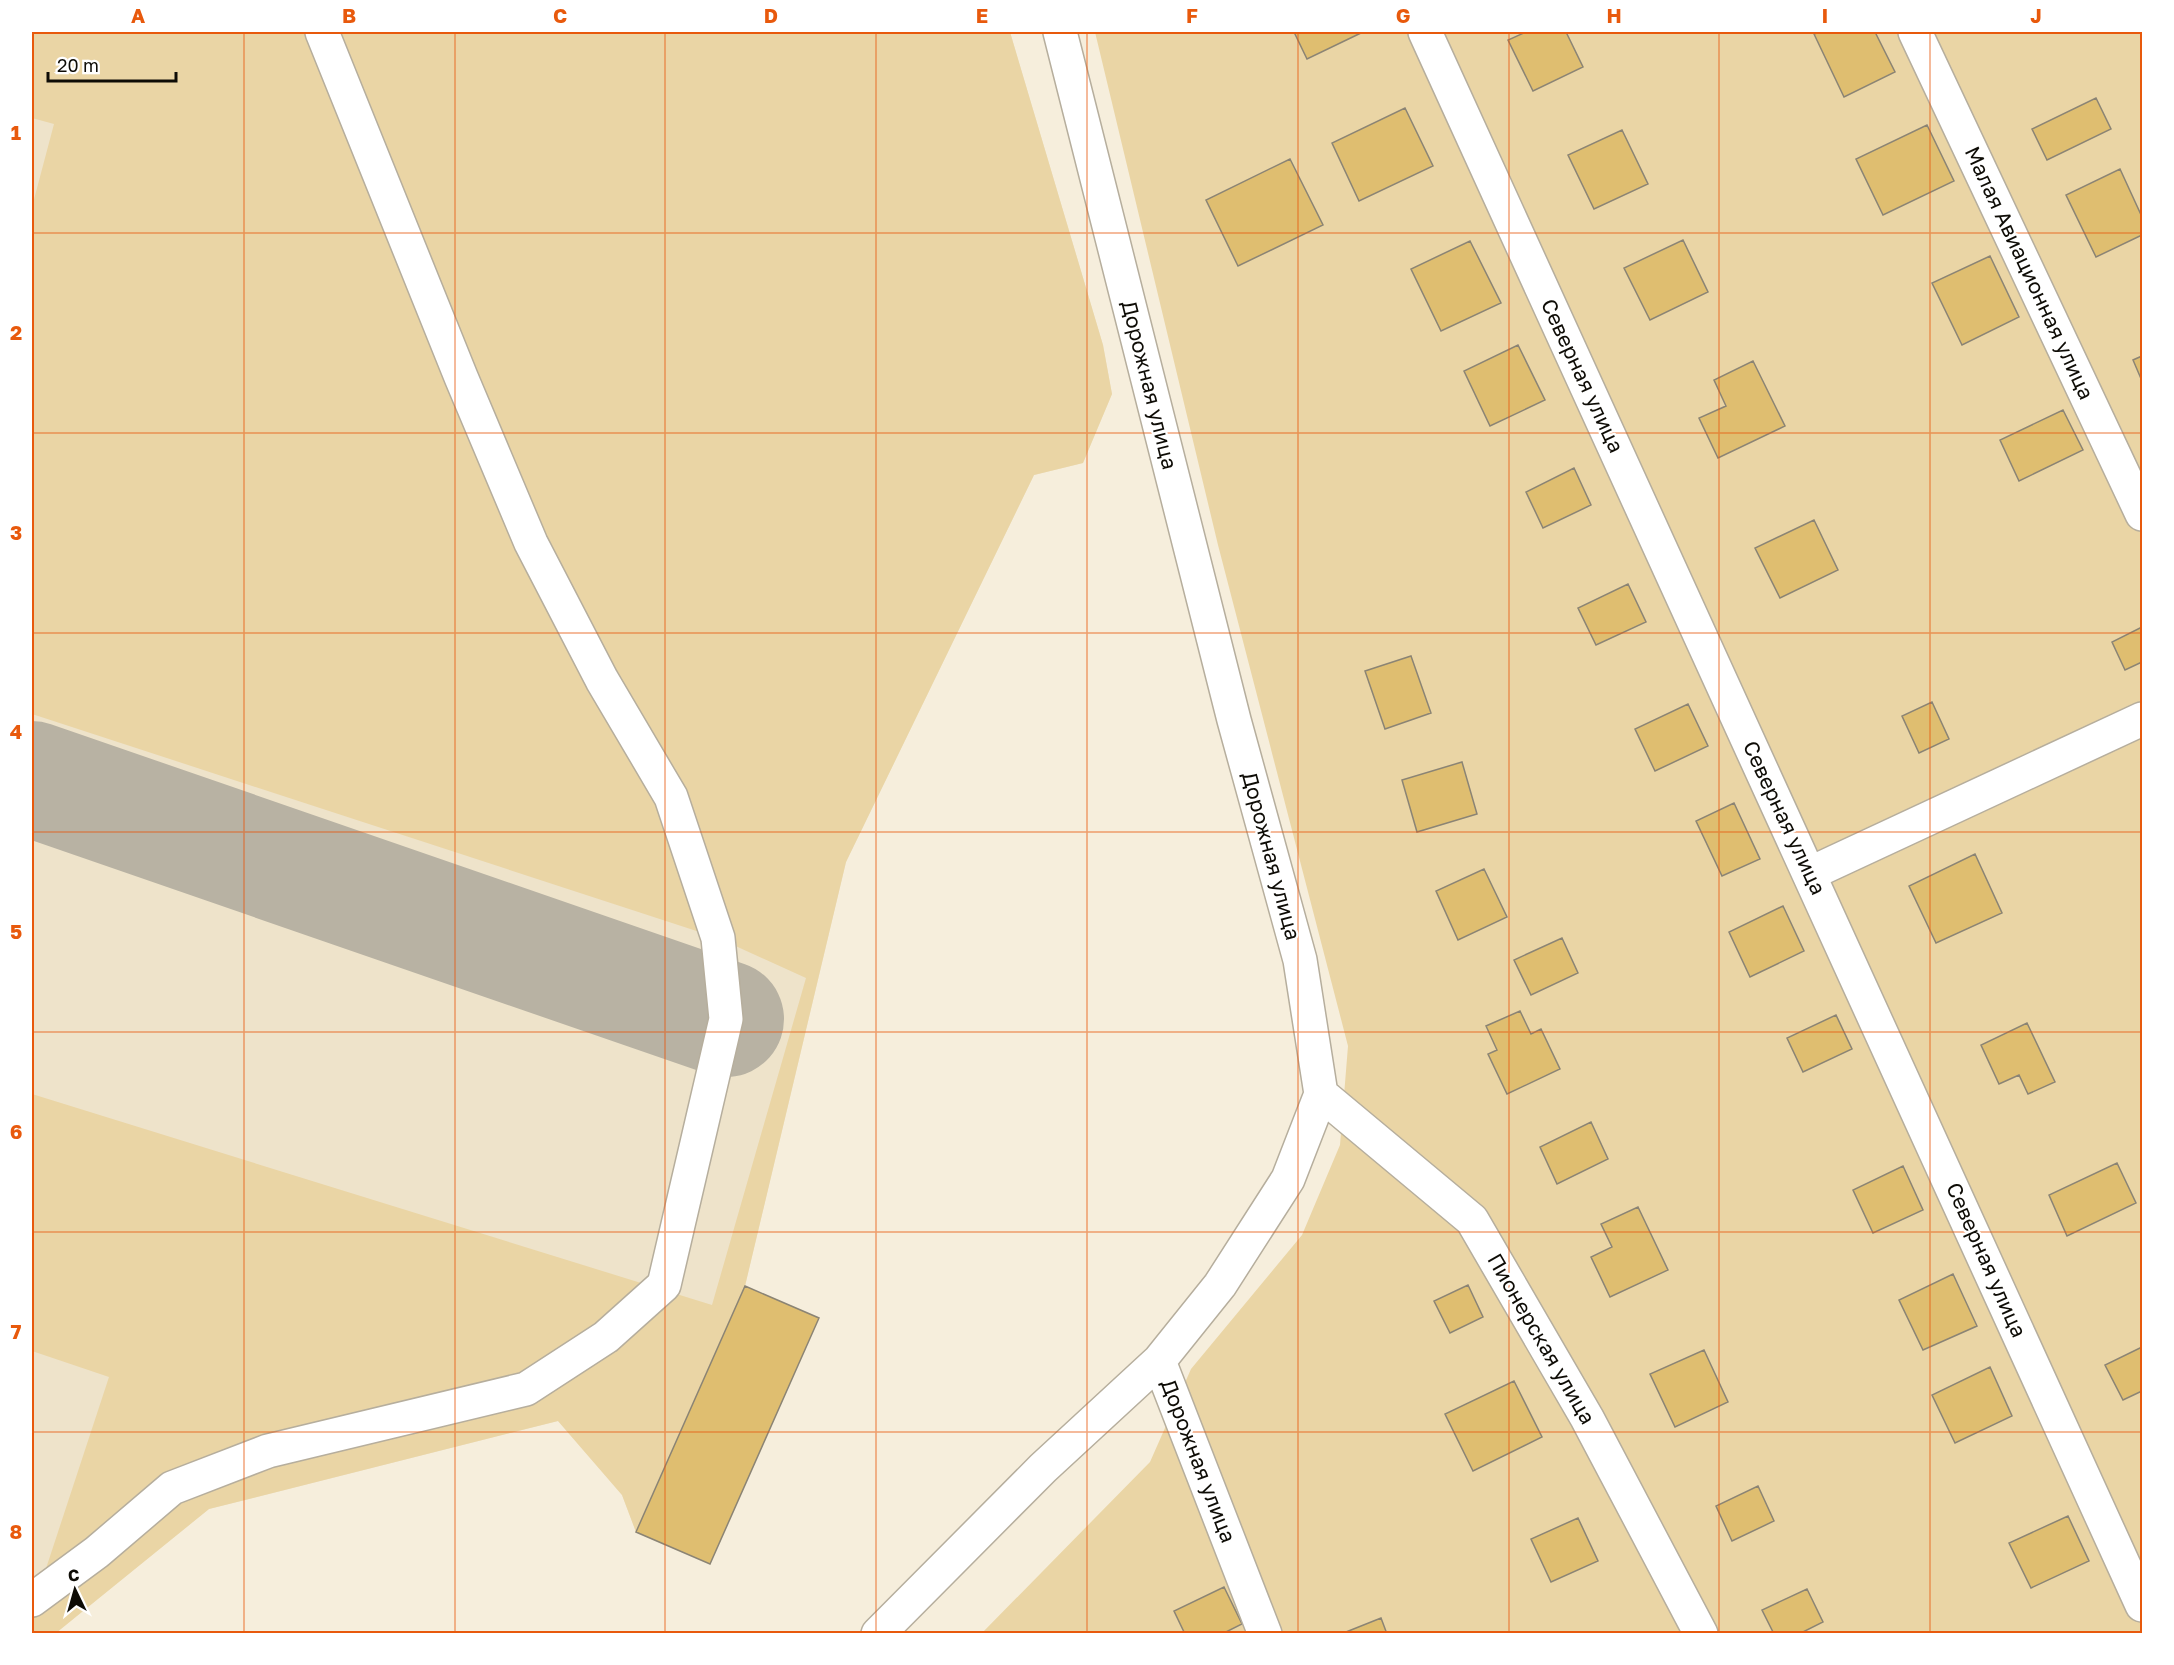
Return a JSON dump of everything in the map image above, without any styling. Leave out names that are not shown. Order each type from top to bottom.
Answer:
[{"type":"street","points":[[32,1600],[97,1552],[172,1488],[268,1451],[526,1389],[606,1337],[664,1286],[726,1019],[718,938],[671,797],[602,680],[531,543],[461,377],[322,32]]},
{"type":"street","name":"Дорожная улица","points":[[1060,32],[1234,720],[1300,960],[1321,1094],[1288,1179],[1220,1285],[1159,1361],[1265,1634]]},
{"type":"street","name":"Северная улица","points":[[1425,32],[2142,1605]]},
{"type":"street","name":"Малая Авиационная улица","points":[[1916,32],[2142,514]]},
{"type":"street","points":[[1809,874],[2142,719]]},
{"type":"street","name":"Пионерская улица","points":[[1321,1094],[1472,1220],[1587,1418],[1701,1634]]},
{"type":"street","points":[[878,1634],[1042,1467],[1159,1361]]},
{"type":"shaded area","points":[[32,32],[1010,32],[1103,345],[1112,394],[1083,463],[1034,475],[846,862],[745,1286],[636,1532],[622,1495],[558,1421],[209,1509],[56,1633],[32,1634]]},
{"type":"shaded area","points":[[32,32],[1010,32],[1103,345],[1112,394],[1083,463],[1034,475],[846,862],[745,1286],[636,1532],[622,1495],[558,1421],[209,1509],[56,1633],[32,1633],[32,1611],[109,1377],[32,1351],[32,1094],[712,1305],[806,978],[718,938],[32,714],[32,207],[54,124],[32,118]]},
{"type":"shaded area","points":[[1095,32],[2142,32],[2142,1633],[981,1634],[1150,1462],[1191,1369],[1302,1235],[1340,1145],[1348,1046],[1218,545]]},
{"type":"building","points":[[1294,32],[1363,32],[1307,59]]},
{"type":"building","points":[[1526,32],[1566,32],[1583,67],[1533,91],[1508,40]]},
{"type":"building","points":[[1820,32],[1875,32],[1895,72],[1844,97],[1814,34]]},
{"type":"building","points":[[2096,98],[2111,129],[2047,160],[2032,129]]},
{"type":"building","points":[[1405,108],[1433,166],[1359,201],[1332,143]]},
{"type":"building","points":[[1927,125],[1954,181],[1883,215],[1856,159]]},
{"type":"building","points":[[1622,130],[1648,184],[1594,209],[1568,155]]},
{"type":"building","points":[[1290,159],[1323,225],[1238,266],[1206,200]]},
{"type":"building","points":[[2120,169],[2142,217],[2142,235],[2096,257],[2066,195]]},
{"type":"building","points":[[1683,240],[1708,292],[1650,320],[1624,268]]},
{"type":"building","points":[[1470,241],[1501,303],[1441,331],[1411,269]]},
{"type":"building","points":[[1990,256],[2019,317],[1962,345],[1932,283]]},
{"type":"building","points":[[1518,345],[1545,400],[1490,426],[1464,371]]},
{"type":"building","points":[[2142,356],[2142,381],[2133,360]]},
{"type":"building","points":[[1753,361],[1785,426],[1718,458],[1699,418],[1726,406],[1714,380]]},
{"type":"building","points":[[2063,410],[2083,450],[2019,481],[2000,440]]},
{"type":"building","points":[[1574,468],[1591,505],[1543,528],[1526,492]]},
{"type":"building","points":[[1814,520],[1838,570],[1780,598],[1755,548]]},
{"type":"building","points":[[1628,584],[1646,622],[1596,645],[1578,608]]},
{"type":"building","points":[[2142,627],[2142,662],[2125,670],[2112,642]]},
{"type":"building","points":[[1411,656],[1431,713],[1385,729],[1365,671]]},
{"type":"building","points":[[1932,702],[1949,739],[1919,753],[1902,716]]},
{"type":"building","points":[[1688,704],[1708,746],[1655,771],[1635,729]]},
{"type":"building","points":[[1462,762],[1477,814],[1417,832],[1402,780]]},
{"type":"building","points":[[1734,803],[1760,859],[1722,876],[1696,821]]},
{"type":"building","points":[[1975,854],[2002,913],[1936,943],[1909,886]]},
{"type":"building","points":[[1484,869],[1507,917],[1458,940],[1436,891]]},
{"type":"building","points":[[1783,906],[1804,951],[1750,977],[1729,932]]},
{"type":"building","points":[[1562,938],[1578,973],[1531,995],[1514,960]]},
{"type":"building","points":[[1520,1011],[1531,1034],[1541,1029],[1560,1069],[1507,1094],[1488,1054],[1497,1050],[1486,1026]]},
{"type":"building","points":[[1836,1015],[1852,1049],[1803,1072],[1787,1038]]},
{"type":"building","points":[[2027,1023],[2055,1082],[2028,1094],[2019,1075],[1999,1084],[1981,1045]]},
{"type":"building","points":[[1591,1122],[1608,1159],[1557,1184],[1540,1147]]},
{"type":"building","points":[[2117,1163],[2136,1203],[2067,1236],[2049,1195]]},
{"type":"building","points":[[1903,1166],[1923,1210],[1873,1233],[1853,1190]]},
{"type":"building","points":[[1638,1207],[1668,1270],[1610,1297],[1591,1257],[1612,1247],[1601,1224]]},
{"type":"building","points":[[1953,1274],[1977,1326],[1923,1350],[1899,1300]]},
{"type":"building","points":[[1468,1285],[1483,1317],[1450,1333],[1434,1301]]},
{"type":"building","points":[[745,1286],[819,1318],[710,1564],[636,1532]]},
{"type":"building","points":[[2142,1347],[2142,1391],[2123,1400],[2105,1365]]},
{"type":"building","points":[[1704,1350],[1728,1402],[1675,1427],[1650,1374]]},
{"type":"building","points":[[1990,1367],[2012,1416],[1955,1443],[1932,1395]]},
{"type":"building","points":[[1514,1381],[1542,1437],[1473,1471],[1445,1414]]},
{"type":"building","points":[[1758,1486],[1774,1521],[1732,1541],[1716,1506]]},
{"type":"building","points":[[2068,1516],[2089,1561],[2031,1588],[2009,1543]]},
{"type":"building","points":[[1578,1518],[1598,1561],[1551,1582],[1531,1539]]},
{"type":"building","points":[[1224,1587],[1242,1624],[1222,1634],[1185,1634],[1174,1611]]},
{"type":"building","points":[[1807,1589],[1823,1622],[1799,1634],[1774,1634],[1762,1610]]},
{"type":"building","points":[[1381,1618],[1387,1634],[1341,1634]]},
{"type":"taxiway","points":[[32,779],[726,1019]]}]
